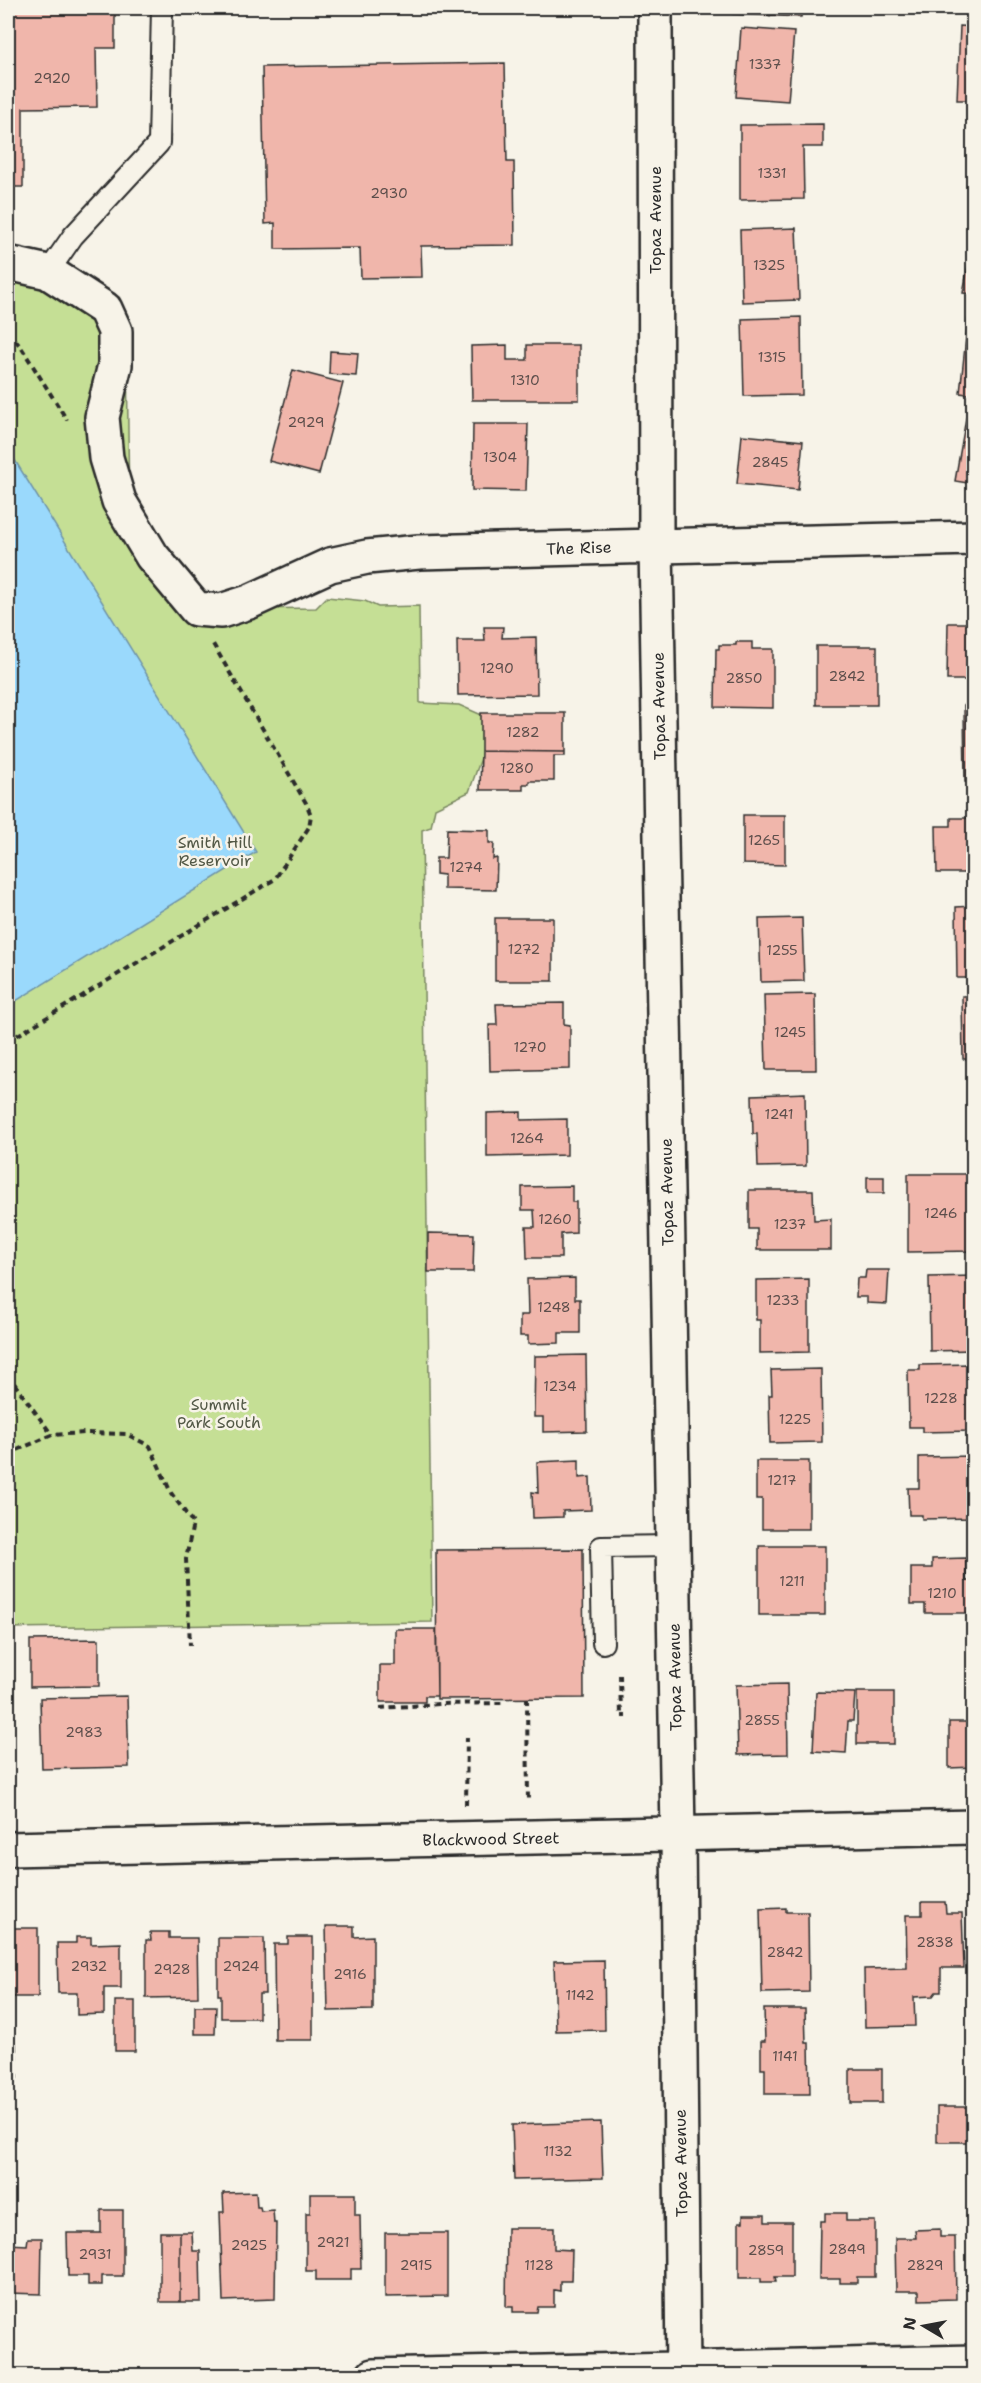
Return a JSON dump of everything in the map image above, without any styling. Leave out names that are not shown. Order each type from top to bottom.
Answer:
[{"type":"street","name":"Topaz Avenue","points":[[655,8],[656,545],[678,1834],[683,2372]]},
{"type":"street","points":[[8,263],[48,272],[105,309],[115,331],[115,365],[102,417],[105,458],[119,501],[152,556],[196,609]]},
{"type":"street","name":"The Rise","points":[[196,609],[220,610],[249,602],[330,565],[367,557],[418,552],[974,538]]},
{"type":"street","name":"Blackwood Street","points":[[8,1849],[974,1827]]},
{"type":"street","points":[[373,2376],[683,2372],[974,2362]]},
{"type":"lane","points":[[48,272],[73,236],[159,143],[162,8]]},
{"type":"lane","points":[[603,1643],[601,1547],[673,1546]]},
{"type":"path","points":[[8,332],[21,347],[68,421]]},
{"type":"path","points":[[8,1041],[275,879],[309,827],[311,814],[306,803],[219,657],[196,609]]},
{"type":"path","points":[[8,1375],[52,1435]]},
{"type":"path","points":[[8,1454],[52,1435],[85,1433],[126,1434],[150,1446],[171,1493],[193,1523],[186,1559],[190,1646]]},
{"type":"path","points":[[620,1675],[621,1716],[626,1716]]},
{"type":"path","points":[[527,1698],[528,1792]]},
{"type":"path","points":[[380,1708],[502,1703]]},
{"type":"path","points":[[466,1816],[467,1737]]},
{"type":"green space","name":"Summit Park South","points":[[8,275],[43,286],[72,301],[74,310],[127,345],[129,515],[188,610],[316,608],[327,597],[365,601],[378,607],[419,606],[420,703],[459,705],[484,716],[486,744],[469,792],[435,808],[431,827],[422,830],[432,1622],[8,1628]]},
{"type":"water","name":"Smith Hill Reservoir","points":[[8,449],[256,852],[8,1006]]},
{"type":"building","points":[[8,8],[115,8],[115,48],[96,48],[97,107],[23,108],[23,187],[8,187]]},
{"type":"building","points":[[733,8],[802,8],[801,17],[733,14]]},
{"type":"building","points":[[960,26],[974,27],[974,100],[957,100]]},
{"type":"building","points":[[741,28],[794,32],[788,101],[736,97]]},
{"type":"building","points":[[505,63],[507,162],[514,162],[515,245],[421,246],[422,277],[361,278],[360,248],[275,249],[275,223],[265,224],[262,67]]},
{"type":"building","points":[[823,124],[823,147],[803,147],[804,199],[740,200],[740,125]]},
{"type":"building","points":[[796,228],[799,300],[742,302],[740,230]]},
{"type":"building","points":[[974,233],[974,294],[963,293]]},
{"type":"building","points":[[801,317],[802,395],[744,396],[742,319]]},
{"type":"building","points":[[968,319],[974,319],[974,395],[960,393]]},
{"type":"building","points":[[507,345],[507,360],[527,360],[527,345],[579,345],[579,400],[472,400],[471,346]]},
{"type":"building","points":[[330,351],[358,353],[356,376],[329,374]]},
{"type":"building","points":[[293,370],[343,383],[319,474],[269,461]]},
{"type":"building","points":[[966,418],[974,419],[974,484],[955,481]]},
{"type":"building","points":[[473,424],[528,424],[526,491],[472,490]]},
{"type":"building","points":[[742,435],[803,441],[798,490],[737,484]]},
{"type":"building","points":[[948,623],[974,623],[974,680],[947,680]]},
{"type":"building","points":[[484,627],[503,627],[502,638],[536,637],[537,694],[458,695],[457,641],[485,641]]},
{"type":"building","points":[[736,642],[752,642],[752,649],[773,649],[773,708],[715,707],[716,649],[719,649],[719,645],[736,645]]},
{"type":"building","points":[[816,646],[877,646],[877,705],[816,705]]},
{"type":"building","points":[[964,705],[974,705],[974,782],[965,782]]},
{"type":"building","points":[[481,713],[565,713],[565,752],[481,751]]},
{"type":"building","points":[[481,751],[565,752],[565,756],[554,756],[554,781],[529,781],[529,784],[523,784],[523,790],[480,790]]},
{"type":"building","points":[[743,815],[785,815],[785,865],[743,864]]},
{"type":"building","points":[[951,818],[974,818],[974,873],[937,873],[936,826],[951,826]]},
{"type":"building","points":[[447,829],[489,830],[489,843],[494,843],[493,859],[497,858],[496,890],[444,889],[444,875],[436,874],[436,858],[446,858]]},
{"type":"building","points":[[974,906],[974,984],[972,984],[972,978],[957,978],[956,907]]},
{"type":"building","points":[[495,918],[553,918],[553,981],[495,981]]},
{"type":"building","points":[[802,918],[804,981],[761,982],[759,919]]},
{"type":"building","points":[[815,994],[816,1070],[766,1070],[764,995]]},
{"type":"building","points":[[962,996],[974,996],[974,1059],[963,1059]]},
{"type":"building","points":[[564,1003],[564,1024],[570,1025],[570,1069],[490,1071],[489,1025],[497,1025],[496,1004]]},
{"type":"building","points":[[805,1093],[806,1166],[758,1167],[757,1134],[753,1134],[752,1095]]},
{"type":"building","points":[[521,1112],[521,1120],[567,1119],[567,1155],[487,1157],[487,1113]]},
{"type":"building","points":[[908,1174],[974,1174],[974,1251],[908,1252]]},
{"type":"building","points":[[867,1177],[884,1177],[884,1193],[867,1193]]},
{"type":"building","points":[[572,1186],[572,1202],[576,1202],[576,1233],[561,1234],[561,1258],[527,1258],[526,1227],[535,1227],[534,1210],[522,1210],[522,1187]]},
{"type":"building","points":[[749,1190],[813,1190],[814,1220],[831,1219],[831,1250],[757,1250],[757,1229],[749,1229]]},
{"type":"building","points":[[428,1233],[474,1234],[473,1272],[428,1272]]},
{"type":"building","points":[[866,1270],[889,1270],[887,1304],[867,1303],[867,1297],[856,1297],[857,1278],[865,1278]]},
{"type":"building","points":[[974,1276],[974,1350],[930,1351],[929,1277]]},
{"type":"building","points":[[575,1278],[575,1299],[580,1299],[580,1333],[559,1333],[559,1343],[528,1344],[528,1336],[520,1336],[520,1315],[528,1315],[527,1279]]},
{"type":"building","points":[[809,1279],[809,1352],[760,1353],[760,1320],[756,1320],[756,1280]]},
{"type":"building","points":[[586,1355],[587,1431],[543,1432],[543,1417],[534,1417],[535,1356]]},
{"type":"building","points":[[974,1364],[974,1431],[922,1432],[922,1427],[909,1427],[908,1370],[920,1370],[920,1365]]},
{"type":"building","points":[[821,1369],[822,1442],[770,1443],[771,1370]]},
{"type":"building","points":[[974,1456],[974,1518],[922,1519],[922,1515],[909,1515],[908,1488],[919,1488],[919,1457]]},
{"type":"building","points":[[579,1460],[579,1478],[590,1477],[591,1510],[563,1511],[563,1517],[533,1518],[532,1492],[538,1493],[537,1462]]},
{"type":"building","points":[[756,1461],[809,1461],[809,1529],[762,1529],[762,1499],[756,1499]]},
{"type":"building","points":[[759,1546],[825,1546],[825,1615],[759,1615]]},
{"type":"building","points":[[583,1549],[584,1698],[437,1699],[436,1550]]},
{"type":"building","points":[[966,1558],[966,1581],[973,1581],[973,1613],[925,1613],[925,1604],[911,1604],[911,1568],[932,1568],[932,1559]]},
{"type":"building","points":[[395,1629],[436,1629],[437,1696],[425,1696],[425,1702],[380,1702],[380,1665],[395,1665]]},
{"type":"building","points":[[99,1639],[99,1686],[30,1687],[30,1640]]},
{"type":"building","points":[[787,1684],[788,1754],[738,1755],[736,1685]]},
{"type":"building","points":[[816,1692],[855,1693],[853,1721],[848,1721],[846,1753],[813,1751]]},
{"type":"building","points":[[857,1692],[894,1692],[894,1744],[857,1744]]},
{"type":"building","points":[[127,1696],[129,1767],[42,1769],[40,1698]]},
{"type":"building","points":[[949,1722],[974,1722],[974,1767],[949,1768]]},
{"type":"building","points":[[922,1902],[945,1902],[946,1913],[962,1913],[964,1968],[941,1968],[941,1992],[936,1992],[933,1996],[914,1997],[915,2026],[865,2027],[864,1969],[907,1968],[906,1915],[922,1915]]},
{"type":"building","points":[[786,1908],[786,1912],[808,1912],[809,1992],[762,1993],[760,1909]]},
{"type":"building","points":[[326,1926],[354,1926],[354,1937],[373,1936],[373,2010],[328,2011]]},
{"type":"building","points":[[8,1928],[38,1928],[38,1997],[8,1997]]},
{"type":"building","points":[[150,1932],[169,1932],[169,1938],[197,1938],[198,1997],[146,1998],[146,1940],[151,1940]]},
{"type":"building","points":[[76,1937],[91,1937],[91,1944],[121,1943],[121,1988],[104,1988],[104,2014],[77,2015],[77,1993],[58,1993],[57,1943],[76,1943]]},
{"type":"building","points":[[288,1937],[313,1937],[313,2040],[275,2040],[274,1944],[288,1944]]},
{"type":"building","points":[[218,1938],[264,1938],[265,1994],[259,1994],[259,2018],[221,2018],[221,1995],[218,1995]]},
{"type":"building","points":[[604,1960],[605,2030],[556,2031],[554,1961]]},
{"type":"building","points":[[115,2001],[135,2001],[135,2051],[115,2051]]},
{"type":"building","points":[[195,2006],[216,2006],[215,2034],[195,2034]]},
{"type":"building","points":[[764,2009],[805,2009],[806,2043],[809,2043],[810,2094],[765,2094],[765,2069],[761,2069],[761,2041],[765,2041]]},
{"type":"building","points":[[8,2044],[16,2044],[17,2078],[8,2079]]},
{"type":"building","points":[[850,2069],[882,2069],[882,2103],[850,2103]]},
{"type":"building","points":[[937,2107],[968,2107],[968,2142],[937,2142]]},
{"type":"building","points":[[601,2122],[603,2178],[514,2180],[512,2125]]},
{"type":"building","points":[[256,2192],[257,2207],[260,2207],[261,2211],[273,2210],[274,2223],[276,2223],[275,2299],[223,2301],[220,2212],[224,2212],[223,2193]]},
{"type":"building","points":[[310,2194],[355,2194],[355,2215],[360,2215],[361,2269],[351,2269],[351,2280],[316,2280],[316,2271],[306,2271],[306,2213],[310,2213]]},
{"type":"building","points":[[101,2210],[123,2210],[123,2276],[102,2276],[102,2285],[88,2285],[88,2276],[68,2276],[67,2233],[101,2233]]},
{"type":"building","points":[[825,2213],[846,2213],[846,2221],[875,2221],[875,2277],[857,2277],[857,2283],[840,2283],[840,2279],[819,2279],[820,2221],[825,2221]]},
{"type":"building","points":[[743,2215],[765,2215],[765,2222],[792,2222],[792,2277],[775,2277],[776,2282],[761,2282],[761,2278],[739,2278],[739,2222],[743,2222]]},
{"type":"building","points":[[507,2228],[554,2228],[554,2249],[572,2250],[571,2281],[560,2281],[560,2291],[554,2290],[554,2307],[538,2307],[537,2312],[513,2312],[513,2307],[506,2307]]},
{"type":"building","points":[[940,2229],[940,2237],[955,2237],[956,2299],[919,2300],[919,2291],[896,2291],[895,2238],[916,2238],[915,2230]]},
{"type":"building","points":[[160,2232],[180,2232],[180,2302],[160,2302]]},
{"type":"building","points":[[180,2232],[192,2232],[193,2251],[200,2251],[201,2302],[180,2302]]},
{"type":"building","points":[[385,2233],[447,2233],[447,2296],[385,2297]]},
{"type":"building","points":[[28,2238],[42,2238],[41,2294],[8,2293],[8,2244],[27,2245]]}]
